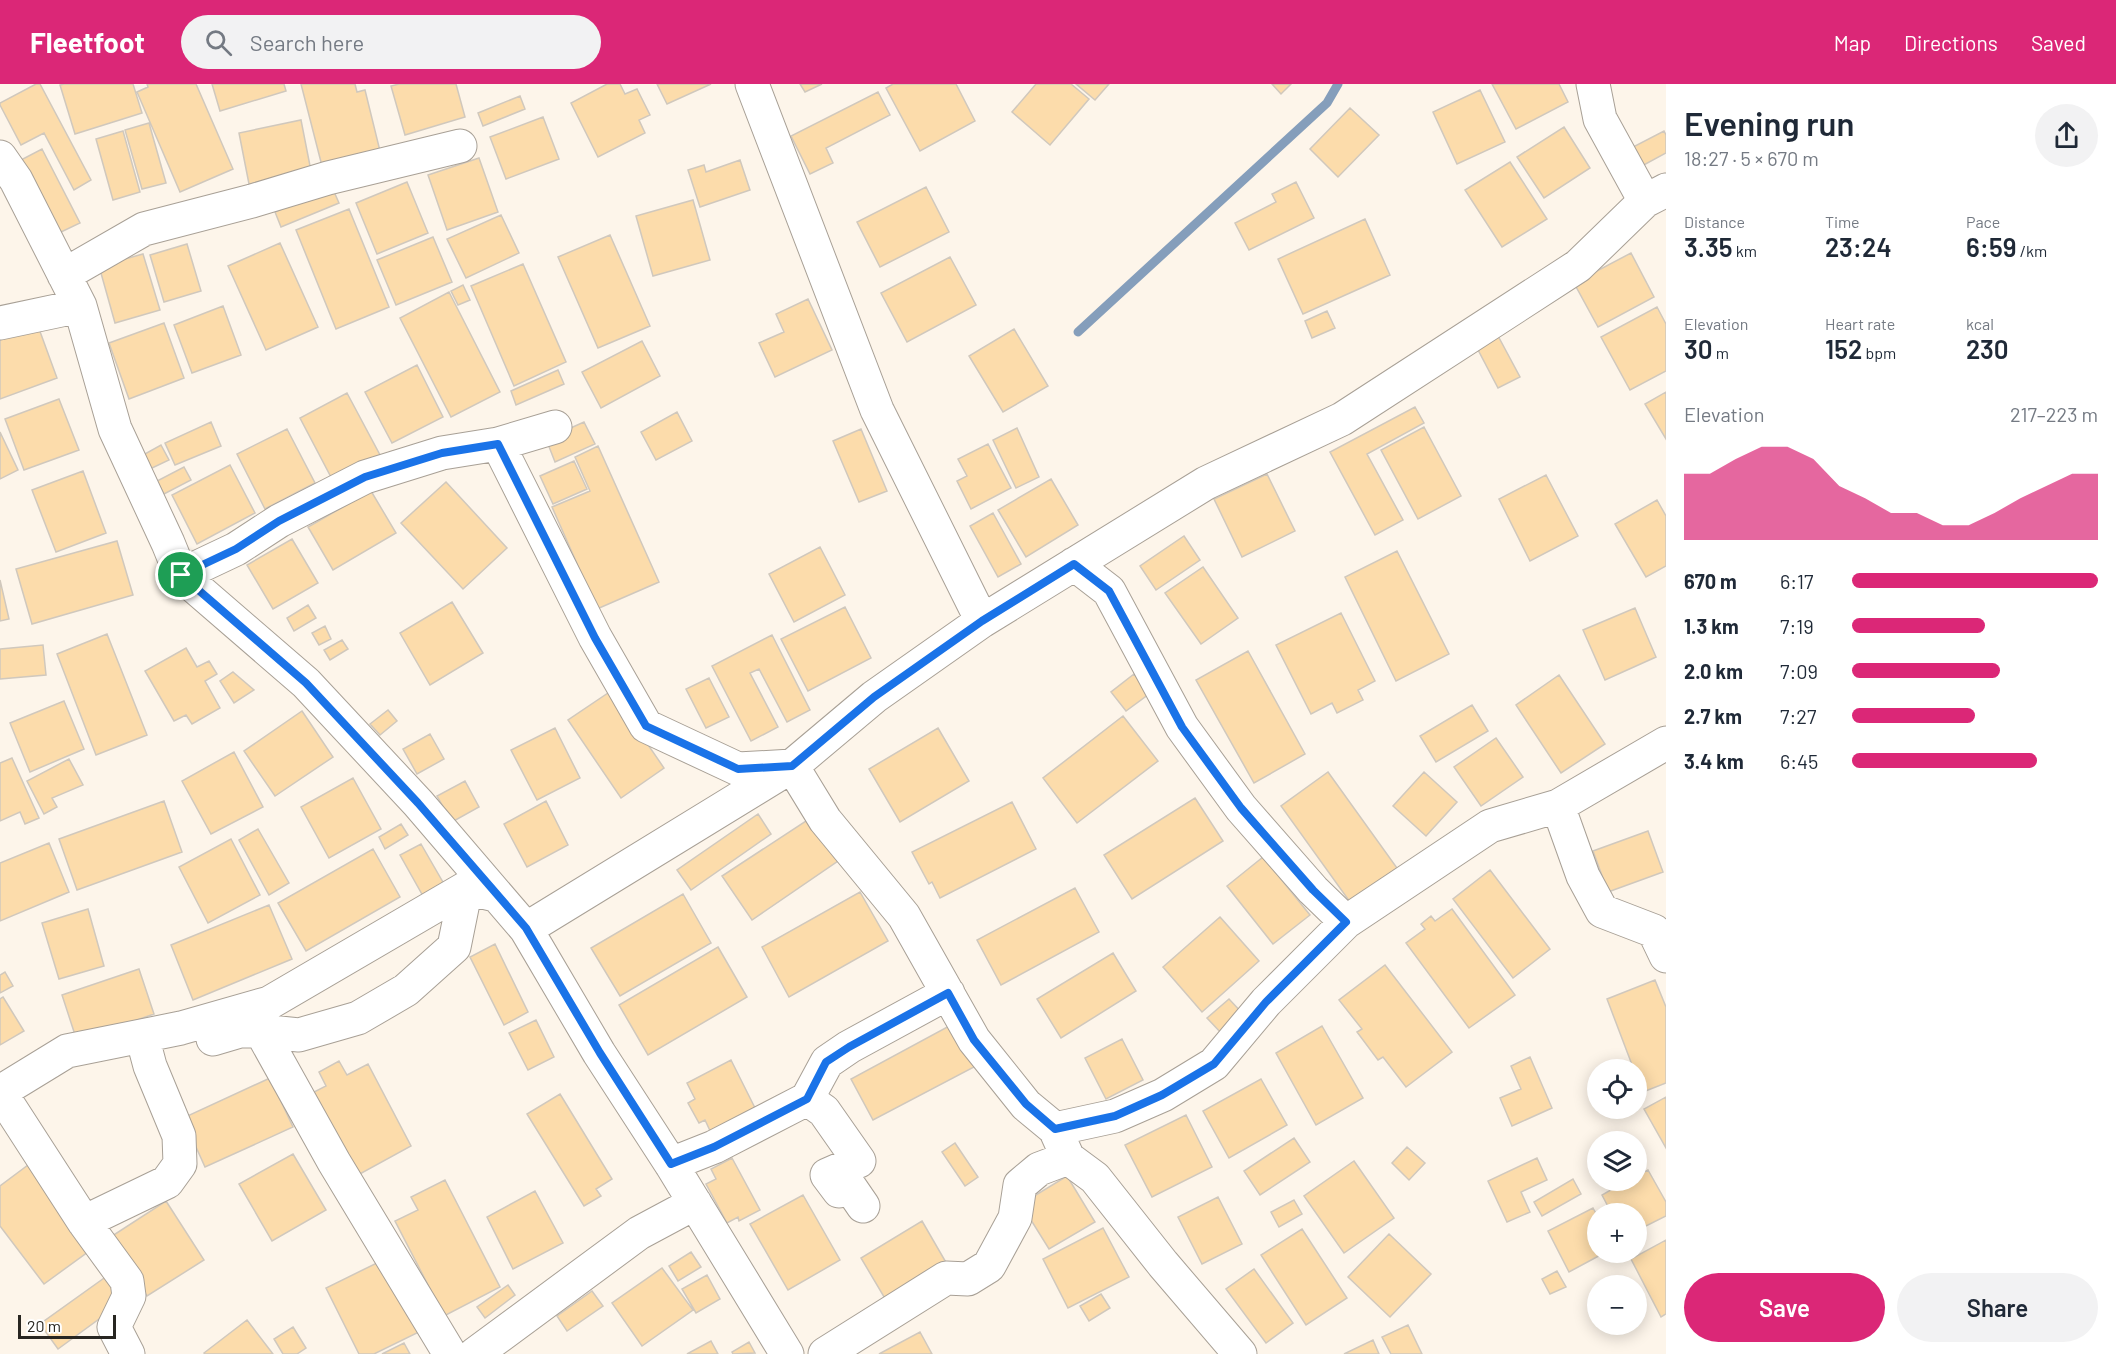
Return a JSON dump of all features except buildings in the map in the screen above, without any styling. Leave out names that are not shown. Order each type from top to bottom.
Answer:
[{"type":"street","points":[[752,84],[877,410],[982,621]]},
{"type":"street","points":[[526,928],[792,766],[874,697],[982,621],[1206,483],[1342,419],[1578,266],[1655,195],[1600,119],[1593,84]]},
{"type":"street","points":[[64,275],[144,229],[252,201],[328,178],[459,146]]},
{"type":"street","points":[[0,157],[16,180],[80,306],[115,429],[181,575],[306,683],[418,803],[480,892],[526,928],[600,1053],[787,1354]]},
{"type":"street","points":[[0,323],[80,306]]},
{"type":"street","points":[[181,575],[236,549],[279,521],[365,477],[442,453],[498,444],[555,427]]},
{"type":"street","points":[[498,444],[595,638],[646,726],[738,769],[792,766]]},
{"type":"street","points":[[1074,564],[1109,591],[1182,727],[1241,808],[1313,890],[1346,922]]},
{"type":"street","points":[[825,1354],[946,1278],[968,1279],[989,1266],[1015,1218],[1020,1185],[1039,1169],[1061,1143],[1162,1095],[1214,1064],[1266,1002],[1346,922],[1490,826],[1558,806],[1666,743]]},
{"type":"street","points":[[792,766],[825,820],[904,916],[974,1040],[1026,1104],[1095,1178],[1163,1264],[1240,1354]]},
{"type":"street","points":[[1558,806],[1583,876],[1602,911],[1654,931],[1666,956]]},
{"type":"street","points":[[152,1034],[210,1040],[240,1031],[299,1035],[358,1018],[406,990],[454,947],[480,892]]},
{"type":"street","points":[[128,1354],[114,1328],[129,1296],[127,1281],[84,1221],[0,1092],[67,1051],[152,1034],[269,1003],[480,892]]},
{"type":"street","points":[[671,1164],[714,1147],[807,1099],[826,1062],[948,993]]},
{"type":"street","points":[[261,1031],[333,1162],[450,1354]]},
{"type":"street","points":[[84,1221],[167,1182],[180,1164],[179,1137],[150,1066],[152,1034]]},
{"type":"street","points":[[807,1099],[824,1111],[859,1161],[827,1175],[839,1191],[850,1186],[863,1206]]},
{"type":"street","points":[[475,1354],[639,1233],[695,1203]]},
{"type":"waterway","points":[[1078,332],[1327,103],[1338,84]]},
{"type":"route","points":[[498,444],[595,638],[646,726],[738,769],[792,766],[874,697],[982,621],[1074,564],[1109,591],[1182,727],[1241,808],[1313,890],[1346,922],[1266,1002],[1214,1064],[1162,1095],[1115,1116],[1055,1129],[1026,1104],[974,1040],[948,993],[826,1062],[807,1099],[714,1147],[671,1164],[600,1053],[526,928],[495,895],[418,803],[306,683],[181,575],[236,549],[279,521],[365,477],[442,453],[498,444]]}]
